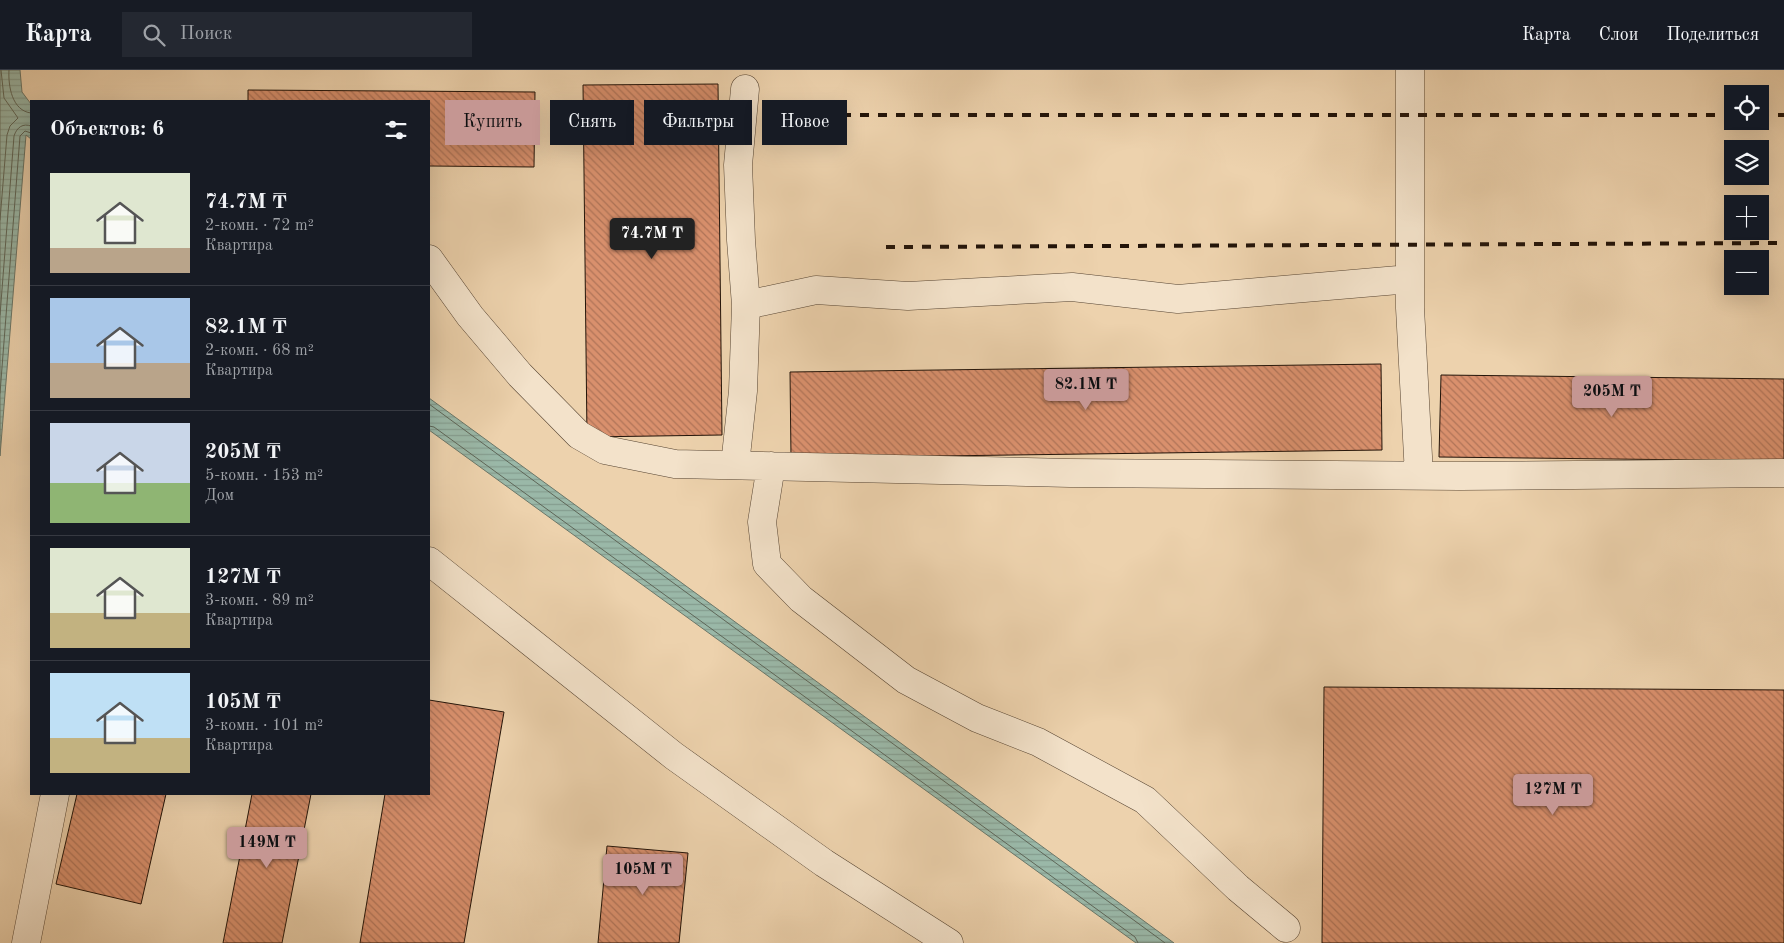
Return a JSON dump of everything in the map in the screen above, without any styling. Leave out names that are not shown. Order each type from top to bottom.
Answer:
[{"type":"lane","points":[[1410,70],[1410,308],[1419,475]]},
{"type":"lane","points":[[735,465],[743,391],[746,305],[738,165],[745,90]]},
{"type":"lane","points":[[430,260],[470,316],[520,375],[579,435],[605,450],[675,464],[1070,473],[1419,475],[1784,473]]},
{"type":"lane","points":[[746,305],[816,290],[908,296],[1072,287],[1178,299],[1410,279]]},
{"type":"lane","points":[[771,466],[762,522],[767,564],[801,599],[906,680],[977,718],[1038,742],[1145,800],[1238,888],[1286,928]]},
{"type":"lane","points":[[430,562],[674,756],[824,863],[949,943]]},
{"type":"lane","points":[[26,943],[55,795]]},
{"type":"water","points":[[0,70],[20,70],[22,92],[30,103],[30,138],[26,135],[0,456]]},
{"type":"water","points":[[430,399],[1174,943],[1136,943],[430,431]]},
{"type":"building","points":[[718,84],[718,100],[644,100],[644,145],[719,145],[722,435],[587,437],[584,145],[634,145],[634,100],[583,100],[583,85]]},
{"type":"building","points":[[248,90],[535,92],[535,100],[445,100],[445,145],[534,145],[534,167],[430,166],[430,100],[248,100]]},
{"type":"building","points":[[1381,364],[1382,450],[791,458],[790,372]]},
{"type":"building","points":[[1441,375],[1784,379],[1784,461],[1439,457]]},
{"type":"building","points":[[1324,687],[1784,690],[1784,943],[1322,943]]},
{"type":"building","points":[[430,700],[504,712],[464,943],[360,943],[385,795],[430,795]]},
{"type":"building","points":[[77,795],[166,795],[141,904],[56,884]]},
{"type":"building","points":[[252,795],[311,795],[282,943],[223,943]]},
{"type":"building","points":[[607,846],[688,853],[679,943],[598,943]]},
{"type":"railway","points":[[847,115],[1724,115]]},
{"type":"railway","points":[[1769,115],[1784,115]]},
{"type":"railway","points":[[886,247],[1784,243]]}]
